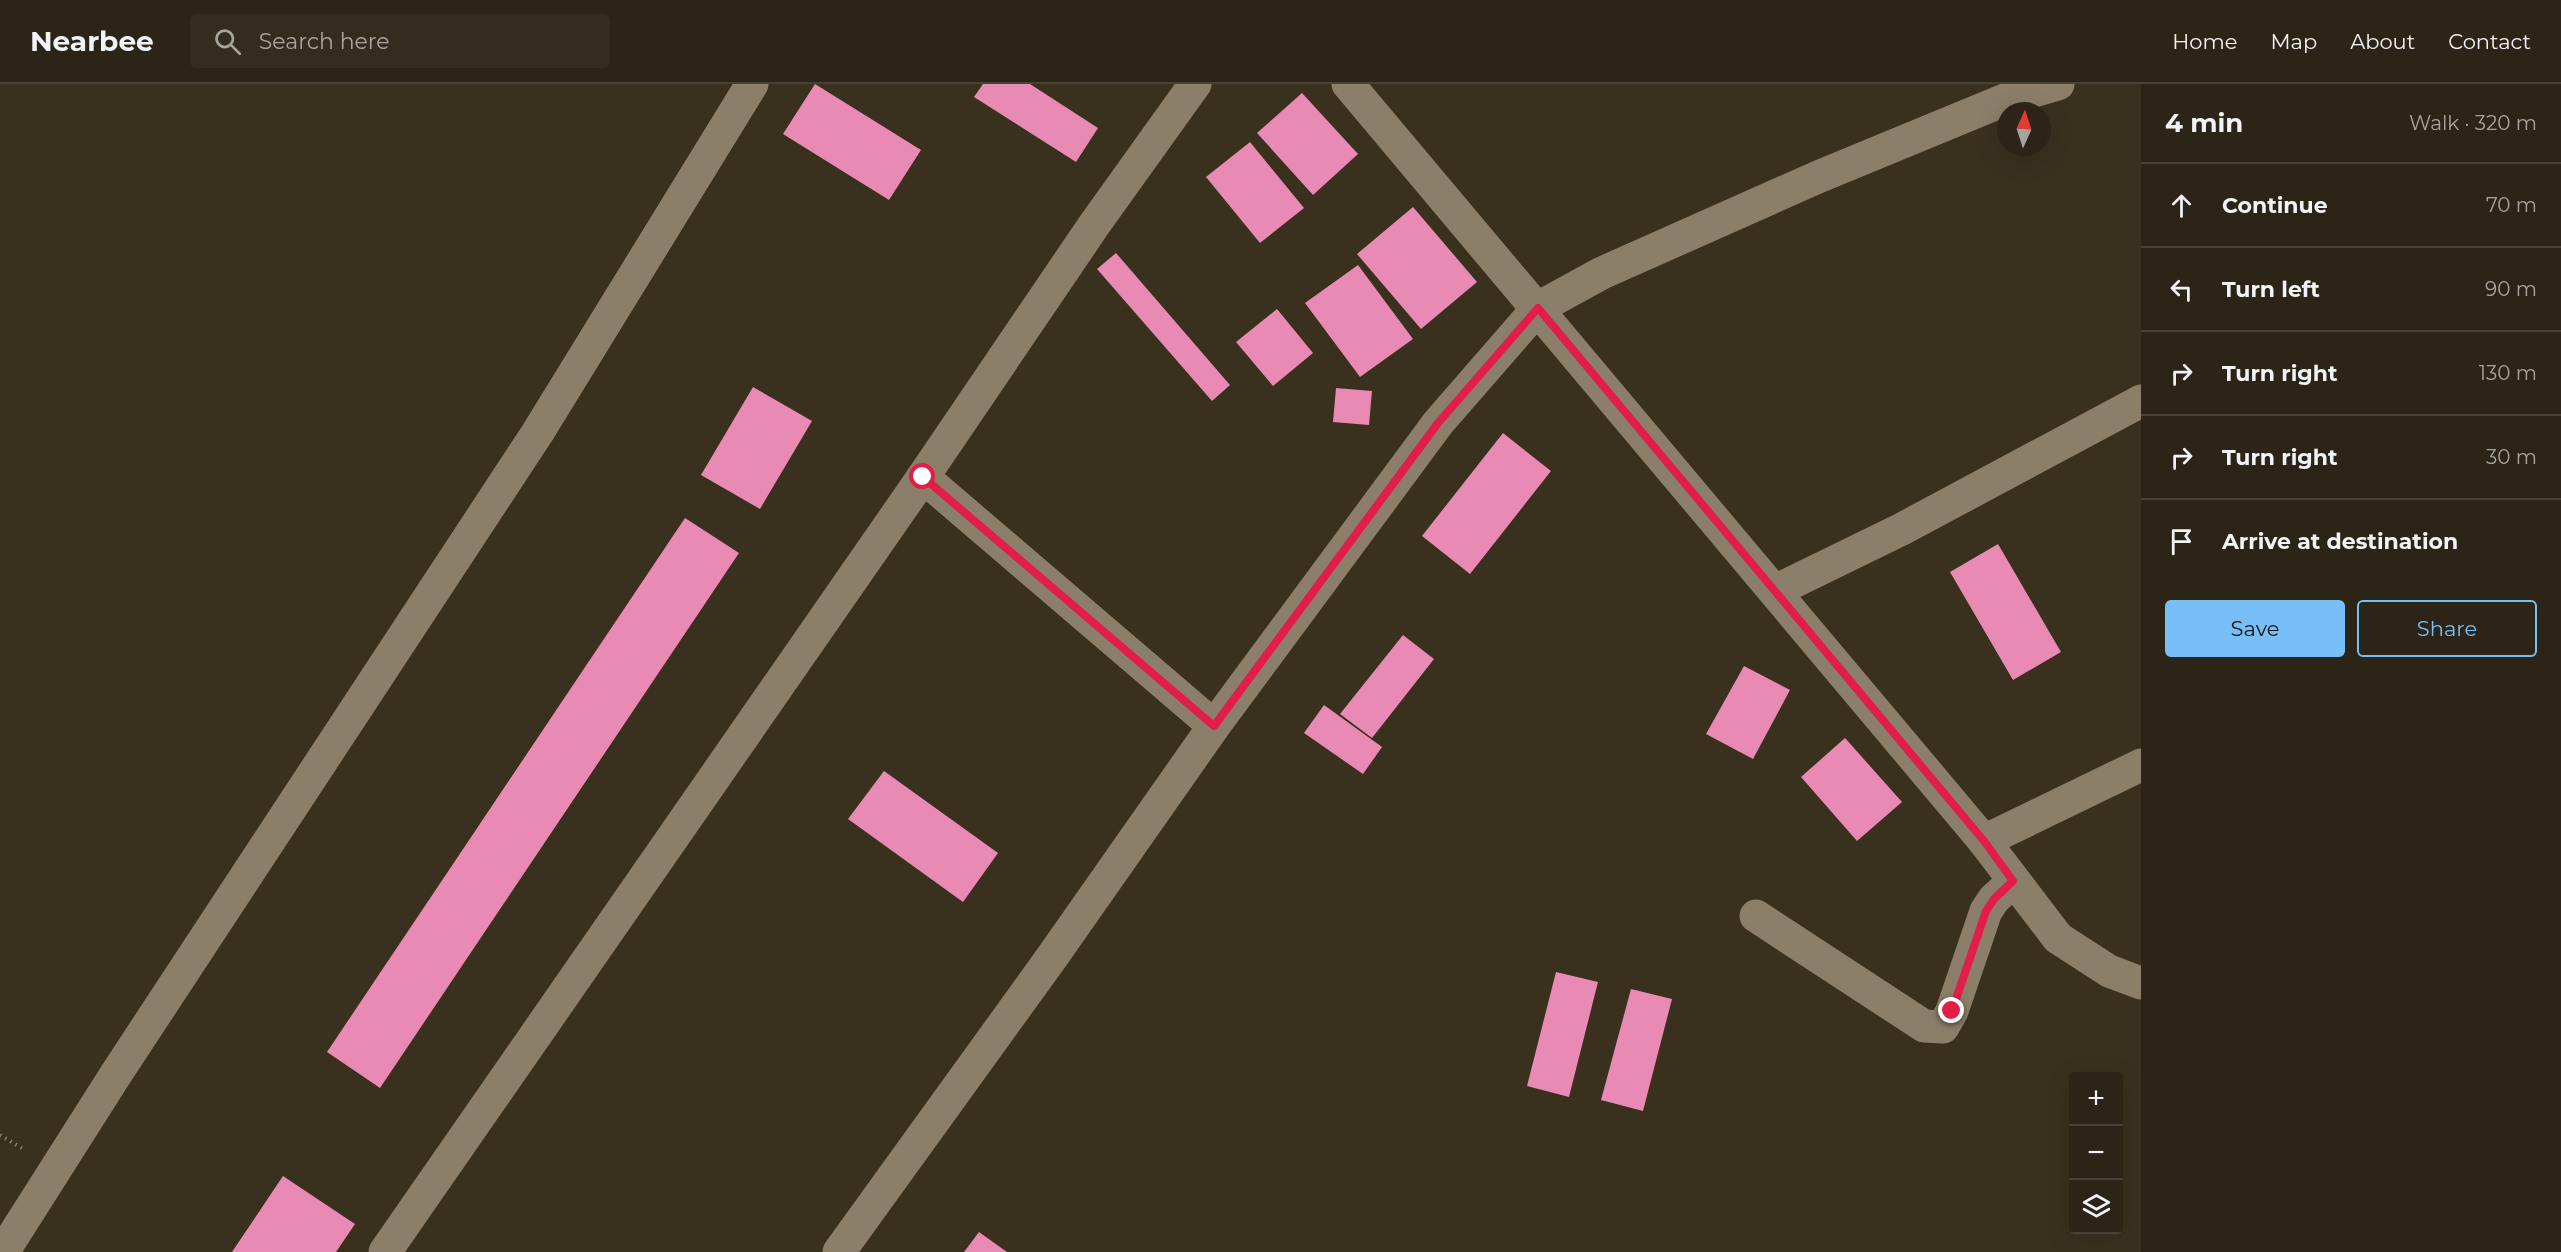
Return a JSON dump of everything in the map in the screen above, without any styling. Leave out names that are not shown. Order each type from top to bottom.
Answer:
[{"type":"street","points":[[3,1252],[116,1074],[537,432],[752,84]]},
{"type":"street","points":[[385,1252],[923,477],[1094,225],[1195,84]]},
{"type":"street","points":[[1348,84],[1984,841],[2058,938],[2109,971],[2141,983]]},
{"type":"street","points":[[839,1252],[1045,967],[1214,726],[1438,423],[1538,308],[1602,273],[1818,177],[2007,99],[2058,84]]},
{"type":"street","points":[[1775,591],[1902,529],[2141,401]]},
{"type":"street","points":[[923,477],[1214,726]]},
{"type":"street","points":[[1984,841],[2141,765]]},
{"type":"street","points":[[1756,916],[1924,1026],[1943,1027],[1952,1011],[1986,911],[1994,899],[2013,881]]},
{"type":"building","points":[[815,84],[921,150],[889,200],[783,134]]},
{"type":"building","points":[[983,84],[1030,84],[1098,128],[1076,162],[974,97]]},
{"type":"building","points":[[1302,93],[1358,154],[1313,195],[1257,133]]},
{"type":"building","points":[[1250,142],[1304,208],[1260,243],[1206,177]]},
{"type":"building","points":[[1413,207],[1477,282],[1421,329],[1357,254]]},
{"type":"building","points":[[1116,253],[1230,385],[1212,401],[1097,269]]},
{"type":"building","points":[[1358,265],[1413,339],[1360,377],[1305,303]]},
{"type":"building","points":[[1277,309],[1313,353],[1273,386],[1236,342]]},
{"type":"building","points":[[753,387],[812,421],[760,509],[701,475]]},
{"type":"building","points":[[1336,388],[1372,391],[1369,425],[1333,422]]},
{"type":"building","points":[[1503,433],[1551,471],[1470,574],[1422,536]]},
{"type":"building","points":[[685,518],[739,553],[380,1088],[327,1052]]},
{"type":"building","points":[[1998,544],[2061,652],[2013,680],[1950,572]]},
{"type":"building","points":[[1403,635],[1434,659],[1372,738],[1340,714]]},
{"type":"building","points":[[1744,666],[1790,690],[1753,759],[1706,734]]},
{"type":"building","points":[[1324,705],[1382,747],[1363,774],[1304,733]]},
{"type":"building","points":[[1845,738],[1902,802],[1857,841],[1801,777]]},
{"type":"building","points":[[884,771],[998,853],[963,902],[848,819]]},
{"type":"building","points":[[1556,972],[1598,982],[1569,1097],[1527,1086]]},
{"type":"building","points":[[1631,989],[1672,999],[1643,1111],[1601,1100]]},
{"type":"building","points":[[283,1176],[355,1224],[336,1252],[232,1252]]},
{"type":"building","points":[[979,1232],[1007,1252],[964,1252]]},
{"type":"route","points":[[923,477],[1214,726],[1438,423],[1538,308],[1984,841],[2013,881],[1994,899],[1986,911],[1952,1011]]}]
